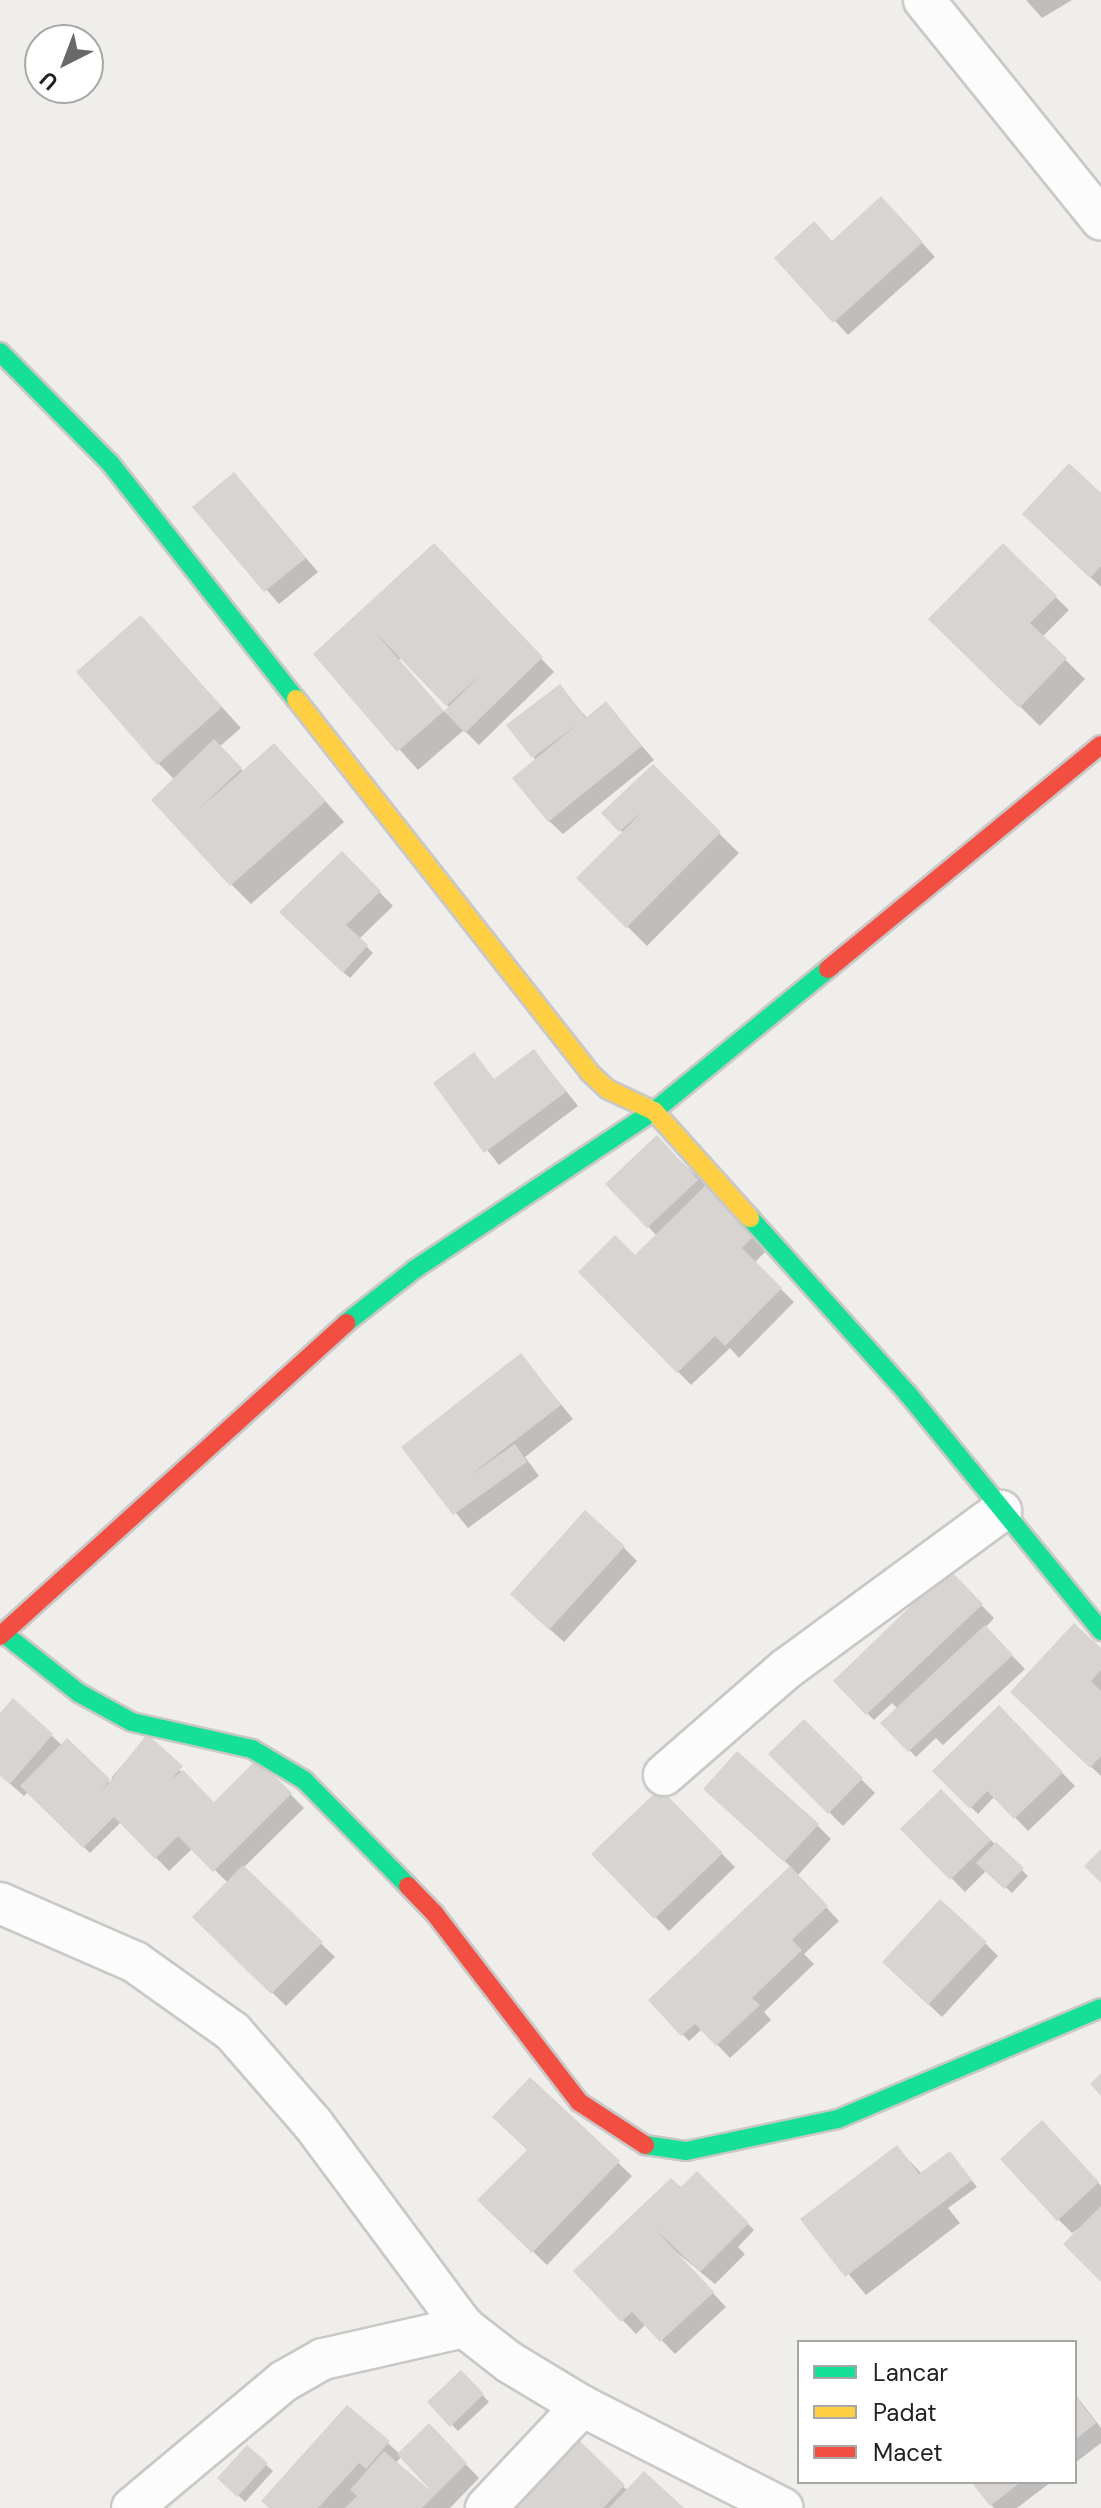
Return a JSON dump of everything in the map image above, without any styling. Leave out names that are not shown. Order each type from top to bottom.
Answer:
[{"type":"street","points":[[924,0],[1101,219]]},
{"type":"street","points":[[0,352],[110,463],[589,1072],[607,1089],[654,1111],[908,1394],[1101,1631]]},
{"type":"street","points":[[1101,745],[654,1111],[415,1269],[306,1354],[1,1635],[79,1693],[132,1722],[252,1749],[304,1780],[435,1914],[579,2102],[641,2144],[686,2151],[838,2119],[1101,2008]]},
{"type":"street","points":[[664,1775],[786,1669],[1001,1511]]},
{"type":"street","points":[[0,1903],[135,1962],[233,2032],[313,2124],[464,2327],[509,2362],[582,2406],[782,2508]]},
{"type":"street","points":[[132,2508],[284,2381],[323,2359],[464,2327]]},
{"type":"street","points":[[486,2508],[582,2406]]},
{"type":"building","points":[[881,196],[923,242],[833,323],[774,258],[814,221],[832,241]]},
{"type":"building","points":[[1069,463],[1101,493],[1101,566],[1090,578],[1022,514]]},
{"type":"building","points":[[234,472],[306,558],[264,592],[192,507]]},
{"type":"building","points":[[434,543],[543,657],[465,733],[444,711],[397,752],[313,654]],"holes":[[[373,630],[446,706],[483,673],[444,711]]]},
{"type":"building","points":[[1003,543],[1057,596],[1030,623],[1067,658],[1019,708],[928,619]]},
{"type":"building","points":[[141,615],[222,707],[157,765],[76,672]]},
{"type":"building","points":[[560,684],[586,718],[606,701],[642,746],[548,822],[512,778],[578,724],[532,758],[506,725]]},
{"type":"building","points":[[214,739],[242,768],[198,810],[274,743],[326,801],[230,886],[151,800]]},
{"type":"building","points":[[653,764],[721,832],[626,928],[576,878],[643,811],[619,832],[601,813]]},
{"type":"building","points":[[342,851],[381,891],[346,925],[368,945],[343,973],[279,912]]},
{"type":"building","points":[[534,1049],[566,1092],[484,1153],[433,1083],[474,1052],[494,1079]]},
{"type":"building","points":[[657,1135],[698,1180],[647,1228],[605,1184]]},
{"type":"building","points":[[710,1181],[759,1231],[742,1248],[782,1288],[725,1346],[715,1336],[677,1373],[578,1272],[615,1235],[635,1255]]},
{"type":"building","points":[[521,1353],[561,1405],[469,1476],[515,1444],[527,1462],[453,1515],[401,1447]]},
{"type":"building","points":[[585,1510],[625,1546],[549,1630],[510,1594]]},
{"type":"building","points":[[949,1569],[983,1604],[866,1715],[833,1681]]},
{"type":"building","points":[[1074,1623],[1101,1648],[1101,1670],[1091,1681],[1101,1691],[1101,1756],[1090,1768],[1010,1692]]},
{"type":"building","points":[[985,1625],[1013,1655],[908,1752],[880,1723]]},
{"type":"building","points":[[13,1698],[53,1734],[10,1784],[0,1776],[0,1713]]},
{"type":"building","points":[[999,1705],[1063,1772],[1014,1819],[987,1791],[970,1809],[932,1771]]},
{"type":"building","points":[[804,1719],[863,1778],[828,1814],[768,1754]]},
{"type":"building","points":[[147,1734],[183,1766],[170,1781],[183,1770],[214,1802],[257,1759],[292,1793],[213,1872],[178,1836],[155,1859],[114,1817],[83,1848],[20,1786],[67,1738],[110,1779],[100,1794]]},
{"type":"building","points":[[737,1751],[819,1824],[784,1862],[703,1789]]},
{"type":"building","points":[[660,1788],[723,1853],[654,1919],[591,1854]]},
{"type":"building","points":[[941,1789],[991,1840],[950,1880],[900,1829]]},
{"type":"building","points":[[996,1842],[1024,1868],[1004,1889],[976,1863]]},
{"type":"building","points":[[1101,1849],[1101,1883],[1084,1866]]},
{"type":"building","points":[[243,1865],[323,1942],[271,1994],[192,1917]]},
{"type":"building","points":[[790,1866],[828,1906],[792,1940],[802,1950],[752,1998],[760,2005],[716,2046],[695,2024],[681,2036],[648,2000]]},
{"type":"building","points":[[940,1899],[987,1942],[928,2005],[882,1962]]},
{"type":"building","points":[[1101,2073],[1101,2096],[1090,2084]]},
{"type":"building","points":[[530,2077],[620,2161],[532,2253],[477,2200],[527,2150],[492,2117]]},
{"type":"building","points":[[1042,2120],[1099,2182],[1057,2221],[1000,2159]]},
{"type":"building","points":[[897,2145],[919,2174],[950,2151],[972,2180],[845,2277],[800,2219]]},
{"type":"building","points":[[697,2171],[749,2223],[700,2272],[653,2227],[714,2292],[660,2342],[632,2312],[621,2322],[573,2271],[671,2178],[681,2187]]},
{"type":"building","points":[[1101,2206],[1101,2282],[1063,2244]]},
{"type":"building","points":[[461,2370],[484,2394],[450,2427],[427,2402]]},
{"type":"building","points":[[1077,2398],[1096,2423],[1077,2438]]},
{"type":"building","points":[[347,2405],[390,2441],[366,2469],[359,2463],[318,2508],[269,2508],[261,2501]]},
{"type":"building","points":[[429,2423],[467,2463],[422,2508],[345,2508],[357,2496],[350,2490],[384,2451],[432,2492],[397,2454]]},
{"type":"building","points":[[580,2441],[625,2485],[603,2508],[516,2508]]},
{"type":"building","points":[[247,2445],[268,2463],[237,2497],[217,2478]]},
{"type":"building","points":[[644,2471],[684,2508],[609,2508]]},
{"type":"building","points":[[973,2484],[1018,2484],[990,2506]]},
{"type":"traffic: fast","points":[[0,352],[110,463],[296,699]]},
{"type":"traffic: fast","points":[[346,1323],[415,1269],[654,1111],[828,969]]},
{"type":"traffic: fast","points":[[750,1218],[908,1394],[1101,1631]]},
{"type":"traffic: fast","points":[[3,1633],[79,1693],[132,1722],[252,1749],[304,1780],[408,1886]]},
{"type":"traffic: fast","points":[[645,2145],[686,2151],[838,2119],[1101,2008]]},
{"type":"traffic: slow","points":[[296,699],[589,1072],[607,1089],[654,1111],[750,1218]]},
{"type":"traffic: jam","points":[[828,969],[1101,745]]},
{"type":"traffic: jam","points":[[0,1636],[346,1323]]},
{"type":"traffic: jam","points":[[408,1886],[435,1914],[579,2102],[645,2145]]}]
